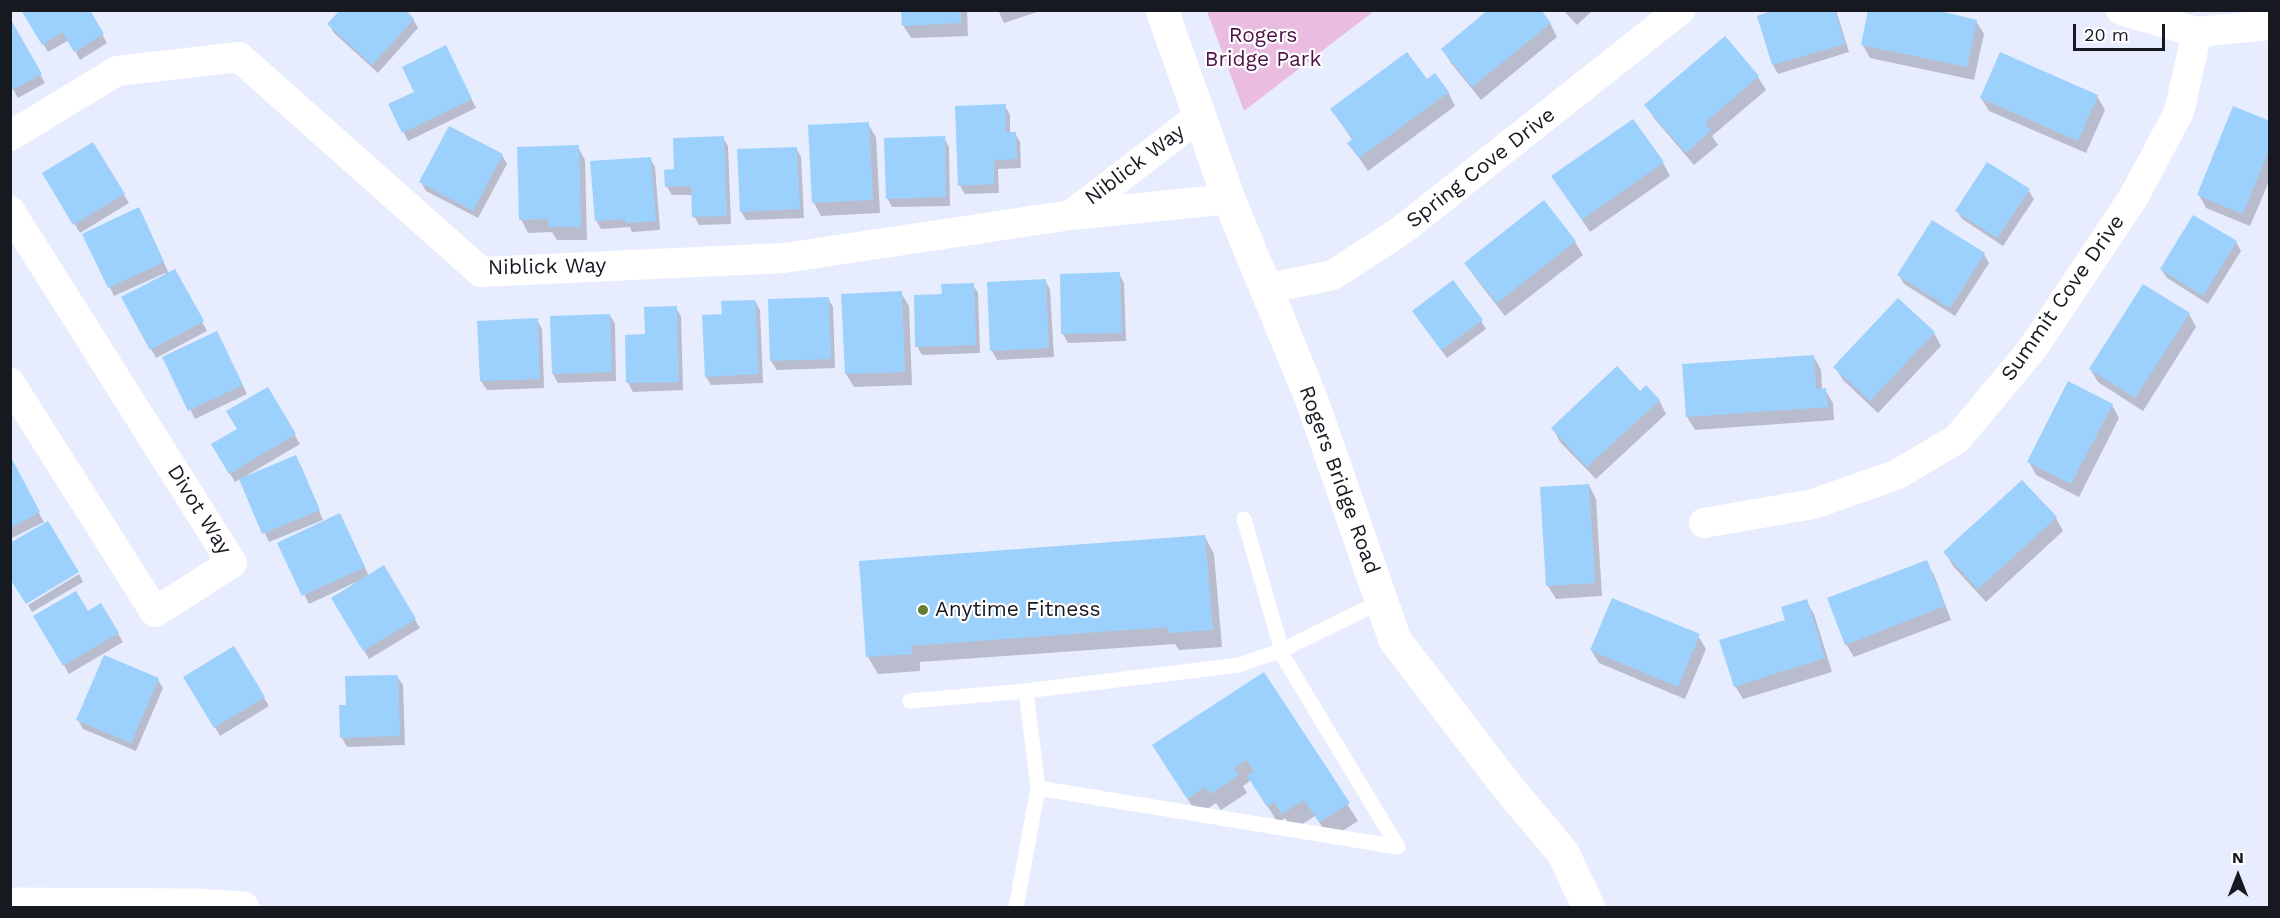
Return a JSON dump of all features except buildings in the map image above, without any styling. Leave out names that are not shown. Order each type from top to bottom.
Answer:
[{"type":"main road","name":"Rogers Bridge Road","points":[[1162,10],[1229,199],[1264,289],[1311,398],[1395,640],[1506,785],[1563,853],[1589,908]]},
{"type":"main road","points":[[10,904],[243,908]]},
{"type":"street","name":"Spring Cove Drive","points":[[1264,289],[1333,275],[1402,230],[1680,10]]},
{"type":"street","points":[[2121,10],[2198,32],[2270,25]]},
{"type":"street","name":"Summit Cove Drive","points":[[1704,523],[1813,504],[1896,475],[1957,439],[2033,348],[2133,198],[2179,112],[2198,32]]},
{"type":"street","name":"Niblick Way","points":[[10,135],[117,71],[239,57],[481,272],[784,258],[1071,215],[1229,199]]},
{"type":"street","name":"Niblick Way","points":[[1071,215],[1200,116]]},
{"type":"street","name":"Divot Way","points":[[10,211],[232,563],[155,612],[10,383]]},
{"type":"lane","points":[[1038,788],[1398,847],[1284,658],[1244,519]]},
{"type":"lane","points":[[910,701],[1026,691],[1239,664],[1281,650],[1382,601]]},
{"type":"lane","points":[[1016,908],[1038,788],[1026,691]]},
{"type":"green space","name":"Rogers Bridge Park","points":[[1374,10],[1244,111],[1207,11]]},
{"type":"place","name":"Anytime Fitness","points":[[923,610]]}]
